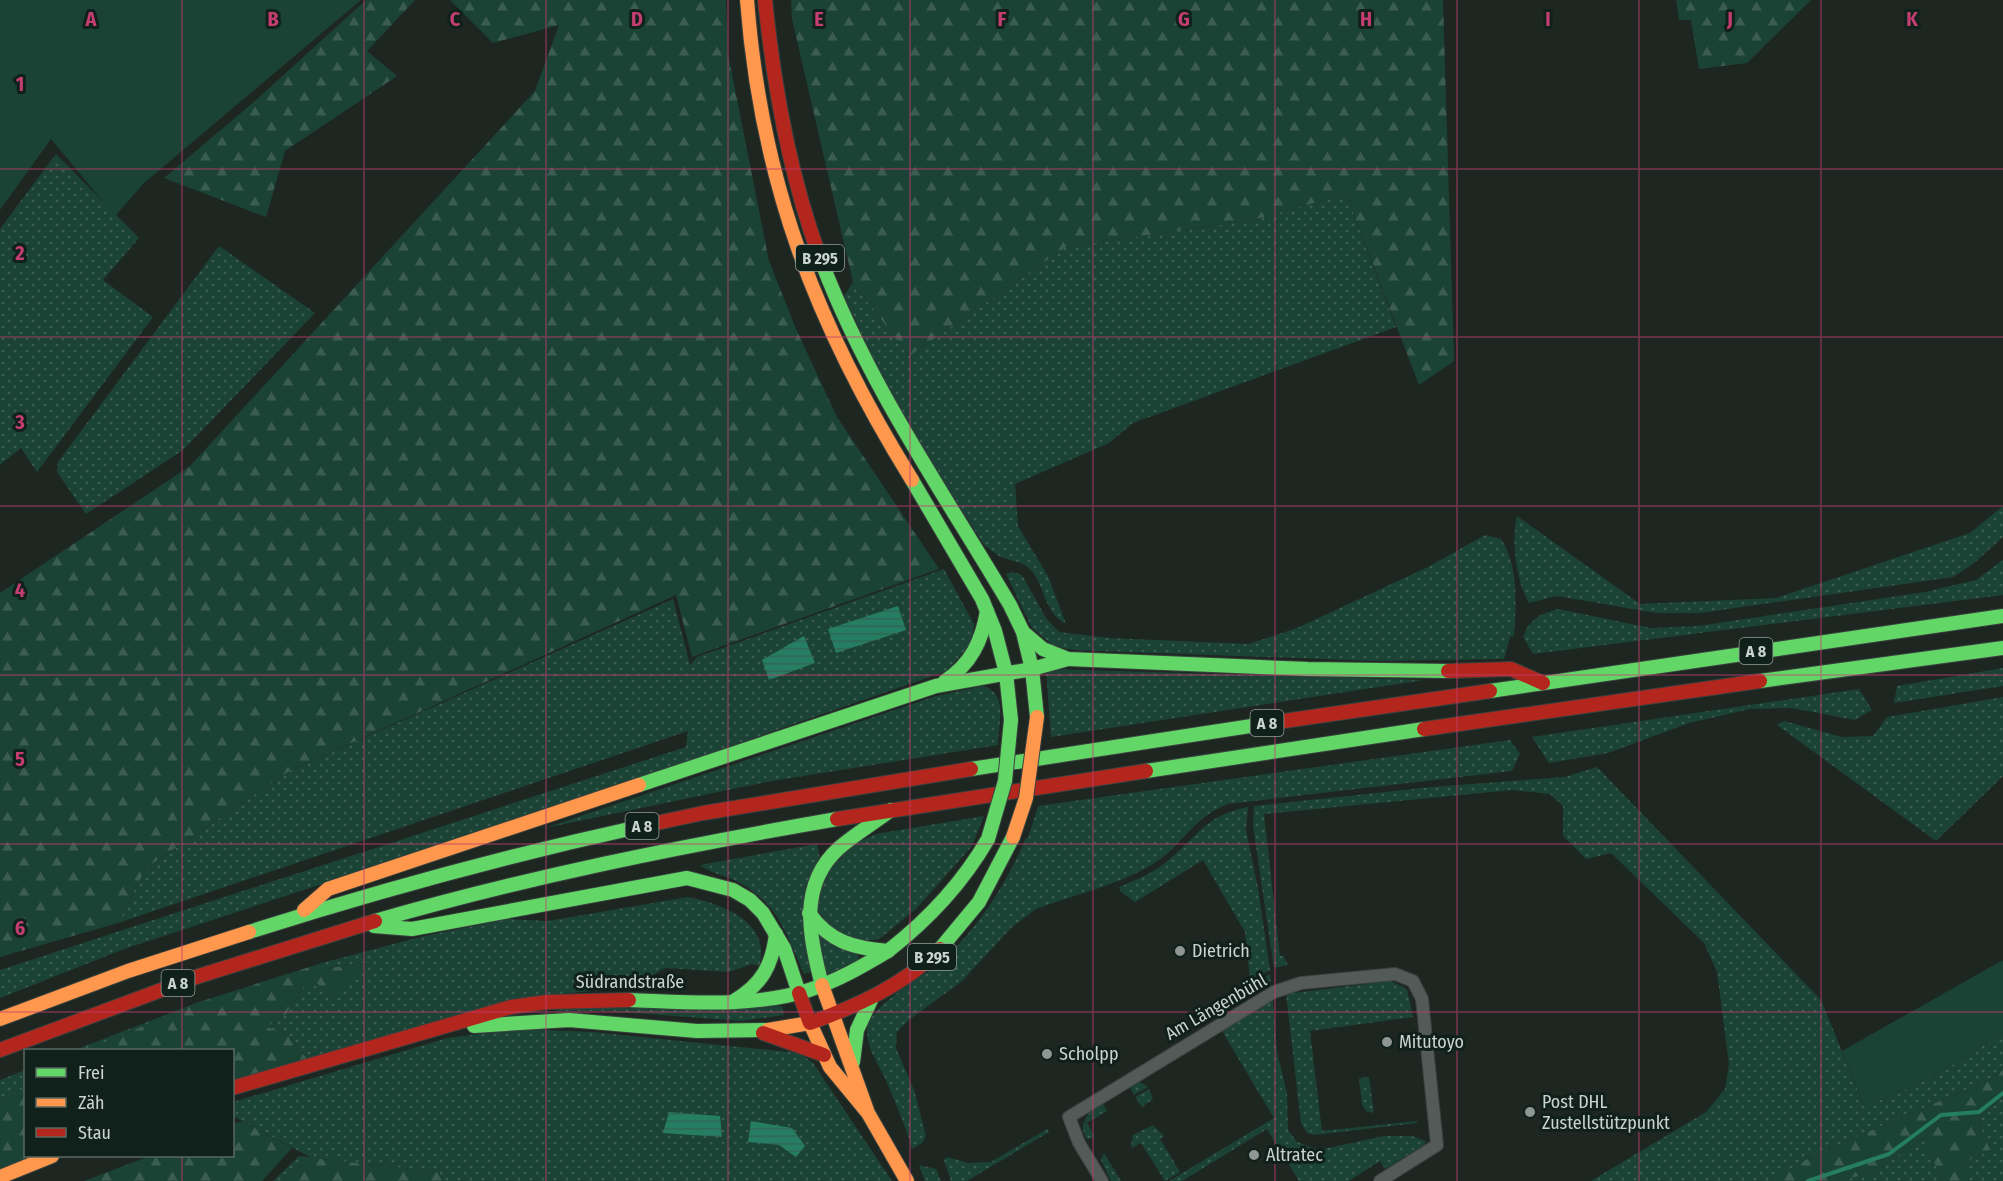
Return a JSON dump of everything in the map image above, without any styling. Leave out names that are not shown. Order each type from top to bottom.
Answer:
[{"type":"main road","name":"B 295","points":[[747,0],[756,84],[770,153],[791,232],[810,284],[835,342],[866,403],[987,611],[1006,673],[1011,720],[1009,760],[1004,791],[988,839],[969,870],[937,909],[888,951],[822,985]]},
{"type":"main road","name":"B 295","points":[[765,0],[774,78],[787,146],[802,206],[826,274],[855,344],[881,393],[994,578],[1023,632],[1032,669],[1037,717],[1026,798],[1013,837],[996,874],[965,924],[924,964],[871,1000],[832,1017],[810,1023]]},
{"type":"main road","name":"A 8","points":[[936,686],[956,675],[972,658],[981,636],[987,611]]},
{"type":"main road","name":"A 8","points":[[0,1019],[128,971],[299,915],[453,870],[703,813],[1002,763],[2003,616]]},
{"type":"main road","points":[[1023,632],[1033,644],[1068,659]]},
{"type":"main road","name":"A 8","points":[[0,1050],[111,1006],[359,925],[542,878],[712,842],[891,810],[1436,727],[2003,648]]},
{"type":"main road","points":[[1006,673],[1032,669],[1068,659],[1308,669],[1436,671],[1511,669],[1543,683]]},
{"type":"main road","name":"A 8","points":[[299,915],[328,889],[936,686],[1006,673]]},
{"type":"main road","points":[[891,810],[828,858],[814,880],[809,913],[809,936],[832,1017],[854,1066],[868,1113],[907,1181]]},
{"type":"main road","points":[[359,925],[412,929],[687,878],[706,880],[733,888],[749,897],[760,908],[776,934],[824,1055],[848,1092],[868,1113]]},
{"type":"main road","points":[[809,913],[831,940],[863,949],[888,951]]},
{"type":"main road","points":[[734,1001],[750,992],[765,977],[775,952],[776,934]]},
{"type":"main road","name":"Südrandstraße","points":[[234,1087],[542,1001],[601,998],[734,1001],[799,993],[822,985]]},
{"type":"main road","points":[[854,1066],[853,1047],[857,1026],[871,1000]]},
{"type":"main road","name":"Südrandstraße","points":[[440,1028],[546,1019],[711,1032],[761,1032],[810,1023]]},
{"type":"main road","points":[[761,1032],[824,1055]]},
{"type":"main road","points":[[0,1177],[47,1157]]},
{"type":"street","name":"Am Längenbühl","points":[[1102,1181],[1079,1143],[1069,1117],[1274,992],[1301,983],[1395,974],[1413,981],[1422,999],[1437,1145],[1380,1181]]},
{"type":"green space","points":[[0,0],[361,0],[144,183],[115,216],[51,139],[0,210]]},
{"type":"green space","points":[[366,0],[415,0],[367,51],[397,76],[285,151],[266,217],[164,178],[255,101]]},
{"type":"green space","points":[[450,0],[726,0],[728,54],[769,261],[796,329],[837,417],[939,569],[692,657],[676,595],[286,773],[146,868],[118,923],[0,957],[0,593],[190,466],[535,91],[559,25],[493,43]]},
{"type":"green space","points":[[791,0],[1443,0],[1454,361],[1419,385],[1346,194],[1253,220],[1066,247],[909,356],[853,282],[792,19]]},
{"type":"green space","points":[[1676,0],[1811,0],[1747,63],[1699,69],[1691,20],[1679,20]]},
{"type":"green space","points":[[56,154],[139,238],[103,280],[153,317],[37,472],[21,448],[0,465],[0,229]]},
{"type":"green space","points":[[1346,194],[1396,327],[1133,423],[1109,443],[1015,484],[1018,526],[1048,576],[1066,624],[1053,613],[1039,583],[1027,566],[999,556],[984,545],[891,398],[844,296],[853,282],[909,356],[1066,247],[1253,220]]},
{"type":"green space","points":[[219,246],[315,313],[183,450],[86,514],[57,472],[58,462]]},
{"type":"green space","points":[[2003,506],[2003,537],[1973,564],[1953,577],[1700,613],[1656,613],[1557,596],[1529,603],[1521,584],[1516,561],[1517,516],[1640,604],[1776,598],[1970,533]]},
{"type":"green space","points":[[1485,535],[1501,539],[1514,573],[1516,599],[1514,636],[1510,637],[1504,659],[1378,661],[1075,650],[1055,647],[1032,628],[1006,574],[1012,572],[1022,575],[1046,618],[1059,632],[1109,638],[1249,644],[1297,628],[1428,567]]},
{"type":"green space","points":[[2003,560],[2003,595],[1533,654],[1523,637],[1528,626],[1540,615],[1558,609],[1651,628],[1698,626],[1925,592],[1976,580]]},
{"type":"green space","points":[[944,569],[974,624],[972,642],[947,671],[520,819],[124,949],[0,998],[0,970],[686,747],[688,731],[118,923],[145,869],[286,773],[673,599],[690,665],[697,657]]},
{"type":"green space","points":[[2003,668],[2003,686],[1894,703],[1897,686]]},
{"type":"green space","points":[[1046,669],[1424,680],[1051,737]]},
{"type":"green space","points":[[983,686],[991,690],[999,702],[998,745],[766,782],[545,828],[936,696]]},
{"type":"green space","points":[[1859,689],[1872,710],[1855,720],[1792,708],[1750,709],[1689,723],[1608,753],[1549,763],[1532,737]]},
{"type":"green space","points":[[2003,697],[2003,776],[1936,841],[1777,725],[1784,721],[1842,737],[1873,736],[1887,717]]},
{"type":"green space","points":[[1510,740],[1520,754],[1512,771],[1228,804],[1205,817],[1164,857],[1153,864],[1111,884],[1036,909],[1012,927],[962,981],[909,1020],[897,1032],[896,1048],[914,1090],[926,1136],[922,1143],[912,1149],[885,1078],[871,1050],[867,1037],[869,1022],[894,995],[949,954],[976,924],[999,891],[1028,838],[1038,806]]},
{"type":"green space","points":[[1597,767],[1821,1000],[1864,1106],[1936,1074],[2003,1032],[2003,1070],[1991,1079],[1814,1155],[1770,1181],[1591,1181],[1706,1112],[1725,1089],[1729,1064],[1717,972],[1704,943],[1611,853],[1586,859],[1563,836],[1563,806],[1550,794],[1512,790],[1264,814],[1280,956],[1283,956],[1288,965],[1274,968],[1253,826],[1254,806],[1432,787],[1565,777]]},
{"type":"green space","points":[[1248,807],[1246,830],[1258,888],[1270,970],[1240,986],[1240,981],[1250,979],[1245,932],[1203,860],[1135,902],[1121,892],[1119,887],[1160,867],[1211,822],[1233,811]]},
{"type":"green space","points":[[984,816],[972,846],[917,908],[882,937],[876,940],[842,940],[817,910],[825,874],[856,843],[876,834]]},
{"type":"green space","points":[[817,844],[820,859],[811,972],[804,974],[780,921],[763,900],[738,882],[700,865]]},
{"type":"green space","points":[[688,897],[729,910],[751,927],[758,938],[761,951],[759,966],[752,964],[729,972],[665,968],[631,988],[567,993],[307,1059],[287,1033],[265,1027],[286,1014],[303,987],[314,978],[329,999],[364,963],[329,968],[322,963],[424,936],[508,919],[548,921]]},
{"type":"green space","points":[[815,933],[858,955],[859,960],[825,976]]},
{"type":"green space","points":[[2003,960],[2003,1032],[1936,1074],[1864,1106],[1842,1051]]},
{"type":"green space","points":[[322,963],[330,968],[365,963],[329,999],[314,979],[303,987],[286,1014],[266,1027],[287,1033],[307,1059],[234,1086],[234,1049],[90,1049],[196,1003]]},
{"type":"green space","points":[[1270,974],[1271,984],[1255,994],[1250,986]]},
{"type":"green space","points":[[1391,981],[1407,989],[1413,1017],[1310,1031],[1322,1131],[1417,1121],[1417,1123],[1314,1135],[1307,1133],[1301,1123],[1286,994]]},
{"type":"green space","points":[[1273,1000],[1277,1052],[1287,1093],[1288,1130],[1297,1142],[1319,1150],[1384,1136],[1412,1136],[1426,1141],[1424,1145],[1385,1169],[1380,1161],[1349,1181],[1299,1181],[1267,1129],[1182,1181],[1169,1181],[1274,1118],[1222,1031]]},
{"type":"green space","points":[[196,1003],[90,1049],[78,1049]]},
{"type":"green space","points":[[782,1006],[784,1015],[742,1021],[608,1011],[557,1011],[556,1007],[737,1009]]},
{"type":"green space","points":[[517,1029],[593,1032],[799,1053],[813,1063],[892,1181],[442,1181],[439,1172],[312,1158],[283,1181],[273,1181],[299,1156],[310,1157],[234,1117],[234,1102],[447,1038]]},
{"type":"green space","points":[[24,1070],[24,1088],[0,1105],[0,1080]]},
{"type":"green space","points":[[2003,1070],[2003,1096],[1977,1118],[1990,1150],[1963,1163],[1970,1181],[1942,1181],[1924,1138],[1872,1173],[1837,1181],[1770,1181],[1814,1155],[1991,1079]]},
{"type":"green space","points":[[1369,1077],[1374,1113],[1366,1111],[1362,1104],[1359,1078]]},
{"type":"green space","points":[[1138,1081],[1148,1087],[1134,1095],[1129,1086]]},
{"type":"green space","points":[[24,1088],[24,1157],[38,1157],[0,1171],[0,1105]]},
{"type":"green space","points":[[1149,1089],[1153,1099],[1142,1107],[1135,1097]]},
{"type":"green space","points":[[2003,1096],[2003,1181],[1970,1181],[1963,1163],[1990,1150],[1977,1118]]},
{"type":"green space","points":[[1102,1102],[1107,1111],[1087,1123],[1095,1137],[1087,1139],[1083,1128],[1086,1118]]},
{"type":"green space","points":[[242,1121],[292,1148],[262,1181],[84,1181],[147,1157],[234,1157],[234,1124]]},
{"type":"green space","points":[[1153,1125],[1164,1136],[1160,1139],[1180,1172],[1165,1181],[1141,1143],[1132,1148],[1131,1145],[1133,1135]]},
{"type":"green space","points":[[1047,1129],[1049,1132],[967,1181],[951,1181],[944,1160],[947,1157],[968,1163],[991,1162]]},
{"type":"green space","points":[[1924,1138],[1942,1181],[1837,1181],[1872,1173]]},
{"type":"green space","points":[[1104,1153],[1121,1181],[1111,1181],[1101,1160]]},
{"type":"green space","points":[[312,1158],[439,1172],[442,1181],[283,1181]]},
{"type":"green space","points":[[919,1165],[936,1169],[941,1181],[925,1181]]},
{"type":"shaded area","points":[[898,606],[906,630],[836,653],[828,629]]},
{"type":"shaded area","points":[[804,636],[815,663],[769,680],[762,660]]},
{"type":"shaded area","points":[[669,1112],[720,1116],[722,1137],[663,1133]]},
{"type":"shaded area","points":[[751,1121],[792,1128],[805,1146],[796,1157],[779,1145],[748,1142]]},
{"type":"waterway","points":[[1808,1181],[1889,1154],[1941,1115],[1979,1112],[2003,1093]]},
{"type":"traffic: fast","points":[[822,263],[862,353],[908,438],[1010,605],[1023,632],[1032,669]]},
{"type":"traffic: fast","points":[[912,480],[982,599],[995,631],[1006,673]]},
{"type":"traffic: fast","points":[[945,681],[962,667],[974,651],[987,611]]},
{"type":"traffic: fast","points":[[1490,691],[2003,616]]},
{"type":"traffic: fast","points":[[1023,632],[1043,649],[1068,659],[1308,669],[1448,671]]},
{"type":"traffic: fast","points":[[1760,681],[2003,648]]},
{"type":"traffic: fast","points":[[639,785],[936,686],[1032,669],[1068,659]]},
{"type":"traffic: fast","points":[[1032,669],[1037,717]]},
{"type":"traffic: fast","points":[[1006,673],[1011,720]]},
{"type":"traffic: fast","points":[[988,839],[1005,781],[1011,720]]},
{"type":"traffic: fast","points":[[971,769],[1277,722]]},
{"type":"traffic: fast","points":[[1146,771],[1424,729]]},
{"type":"traffic: fast","points":[[822,985],[813,949],[810,912],[817,878],[839,848],[891,810]]},
{"type":"traffic: fast","points":[[375,921],[490,890],[605,864],[837,819]]},
{"type":"traffic: fast","points":[[249,932],[442,875],[638,827]]},
{"type":"traffic: fast","points":[[940,949],[979,902],[1013,837]]},
{"type":"traffic: fast","points":[[888,951],[944,900],[988,839]]},
{"type":"traffic: fast","points":[[374,926],[412,929],[687,878],[733,890],[750,900],[763,913],[784,948],[799,993]]},
{"type":"traffic: fast","points":[[809,913],[825,931],[843,942],[888,951]]},
{"type":"traffic: fast","points":[[734,1001],[759,981],[772,956],[776,934]]},
{"type":"traffic: fast","points":[[629,1000],[743,1002],[787,996],[830,982],[888,951]]},
{"type":"traffic: fast","points":[[853,1062],[857,1030],[871,1000]]},
{"type":"traffic: fast","points":[[474,1026],[569,1020],[697,1031],[768,1030]]},
{"type":"traffic: slow","points":[[747,0],[754,67],[765,130],[780,191],[799,250],[821,308],[848,365],[912,480]]},
{"type":"traffic: slow","points":[[1013,837],[1026,798],[1037,717]]},
{"type":"traffic: slow","points":[[304,910],[328,889],[639,785]]},
{"type":"traffic: slow","points":[[0,1019],[128,971],[249,932]]},
{"type":"traffic: slow","points":[[822,985],[867,1110]]},
{"type":"traffic: slow","points":[[768,1030],[810,1023],[830,1067],[868,1113],[907,1181]]},
{"type":"traffic: slow","points":[[0,1177],[50,1157]]},
{"type":"traffic: jam","points":[[765,0],[773,67],[792,166],[822,263]]},
{"type":"traffic: jam","points":[[1448,671],[1511,669],[1543,683]]},
{"type":"traffic: jam","points":[[1424,729],[1760,681]]},
{"type":"traffic: jam","points":[[1277,722],[1490,691]]},
{"type":"traffic: jam","points":[[638,827],[703,813],[971,769]]},
{"type":"traffic: jam","points":[[837,819],[1146,771]]},
{"type":"traffic: jam","points":[[0,1050],[199,976],[375,921]]},
{"type":"traffic: jam","points":[[799,993],[810,1023],[845,1009],[895,984],[940,949]]},
{"type":"traffic: jam","points":[[234,1087],[511,1007],[547,1002],[629,1000]]},
{"type":"traffic: jam","points":[[763,1033],[824,1055]]},
{"type":"place","name":"Dietrich","points":[[1180,951]]},
{"type":"place","name":"Mitutoyo","points":[[1387,1042]]},
{"type":"place","name":"Scholpp","points":[[1047,1054]]},
{"type":"place","name":"Post DHL Zustellstützpunkt","points":[[1530,1112]]},
{"type":"place","name":"Altratec","points":[[1254,1155]]}]
